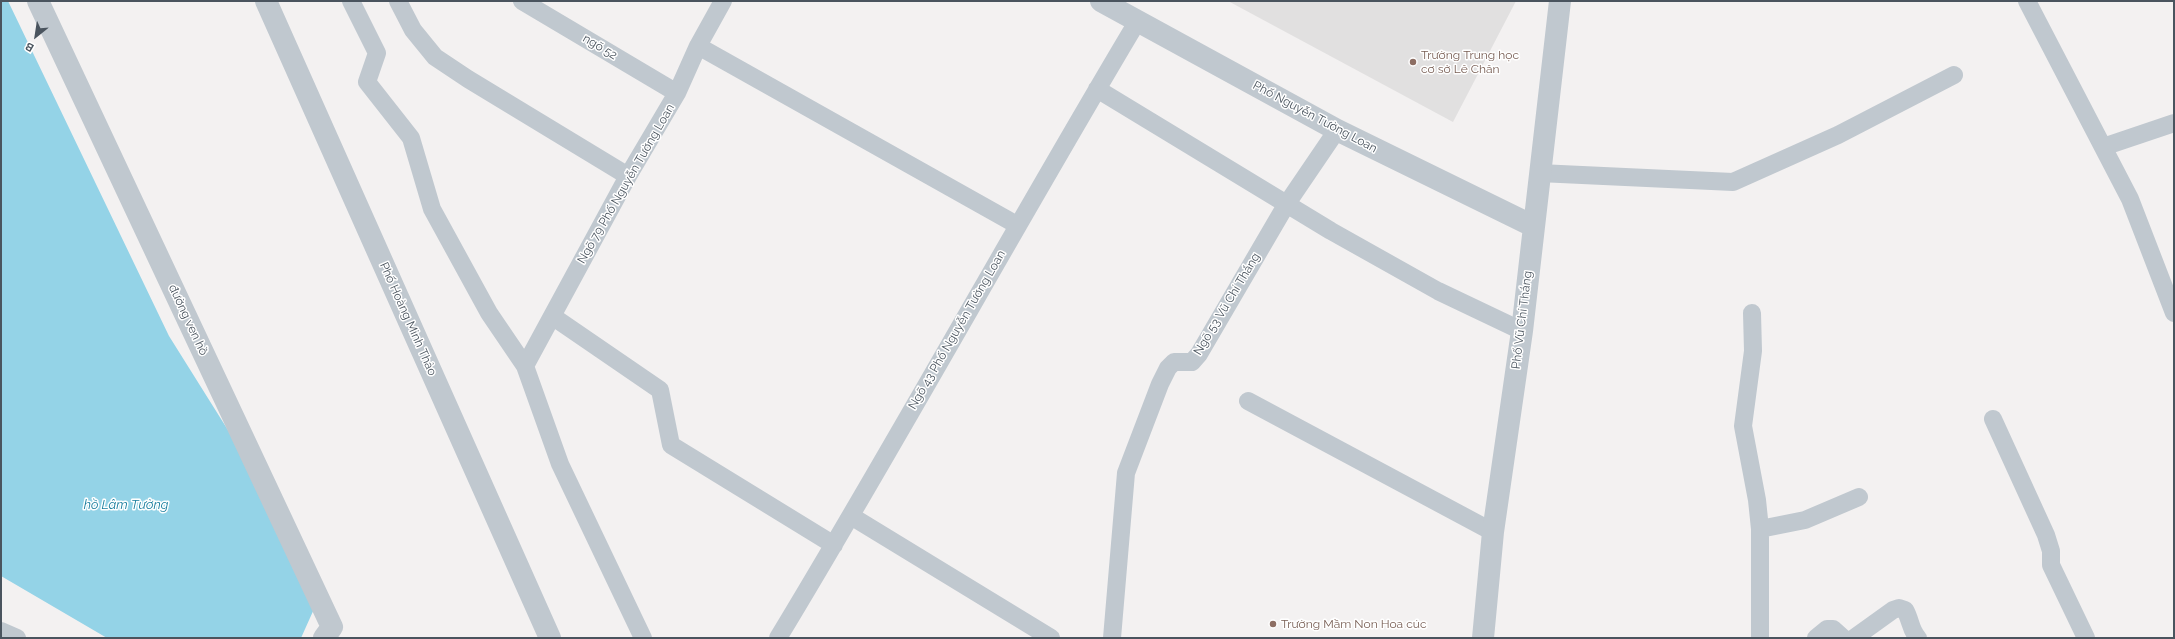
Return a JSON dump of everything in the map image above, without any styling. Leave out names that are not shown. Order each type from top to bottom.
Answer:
[{"type":"street","name":"đường ven hồ","points":[[38,1],[332,627],[324,638]]},
{"type":"street","name":"Phố Hoàng Minh Thảo","points":[[266,1],[550,638]]},
{"type":"street","name":"Phố Nguyễn Tường Loan","points":[[1101,1],[1136,22],[1337,130],[1533,226]]},
{"type":"street","name":"Phố Vũ Chí Thắng","points":[[1483,638],[1493,532],[1522,331],[1560,1]]},
{"type":"lane","points":[[351,1],[377,53],[367,82],[411,138],[432,209],[489,313],[525,366],[560,464],[643,638]]},
{"type":"lane","points":[[398,1],[413,30],[435,57],[468,79],[628,176]]},
{"type":"lane","name":"ngõ 52","points":[[522,1],[677,93]]},
{"type":"lane","name":"Ngõ 79 Phố Nguyễn Tường Loan","points":[[525,366],[628,176],[677,93],[698,46],[723,1]]},
{"type":"lane","points":[[2027,1],[2130,199],[2174,313]]},
{"type":"lane","name":"Ngõ 43 Phố Nguyễn Tường Loan","points":[[778,638],[851,516],[1017,225],[1136,22]]},
{"type":"lane","points":[[698,46],[1017,225]]},
{"type":"lane","points":[[1539,173],[1733,182],[1838,134],[1954,75]]},
{"type":"lane","points":[[1097,89],[1286,205],[1438,292],[1522,331]]},
{"type":"lane","points":[[2103,147],[2174,123]]},
{"type":"lane","name":"Ngõ 53 Vũ Chí Thắng","points":[[1112,638],[1126,473],[1160,384],[1171,364],[1174,362],[1192,362],[1199,354],[1286,205],[1337,130]]},
{"type":"lane","points":[[1752,313],[1753,351],[1743,426],[1760,529],[1760,638]]},
{"type":"lane","points":[[552,316],[660,390],[670,445],[834,545]]},
{"type":"lane","points":[[1248,401],[1493,532]]},
{"type":"lane","points":[[1993,419],[2046,535],[2051,551],[2051,565],[2053,570],[2086,638]]},
{"type":"lane","points":[[1760,529],[1805,520],[1859,497]]},
{"type":"lane","points":[[851,516],[1051,638]]},
{"type":"lane","points":[[1854,638],[1893,610],[1899,608],[1905,610],[1910,619],[1912,632],[1918,638]]},
{"type":"lane","points":[[1816,638],[1827,629],[1833,629],[1843,638]]},
{"type":"lane","points":[[1,631],[17,638]]},
{"type":"shaded area","name":"Trường Trung học cơ sở Lê Chân","points":[[1228,1],[1516,1],[1453,122]]},
{"type":"water","name":"hồ Lâm Tường","points":[[1,1],[8,1],[169,336],[253,470],[314,609],[301,638],[107,638],[1,576]]},
{"type":"place","name":"Trường Trung học cơ sở Lê Chân","points":[[1413,62]]},
{"type":"place","name":"Trường Mầm Non Hoa cúc","points":[[1273,624]]}]
